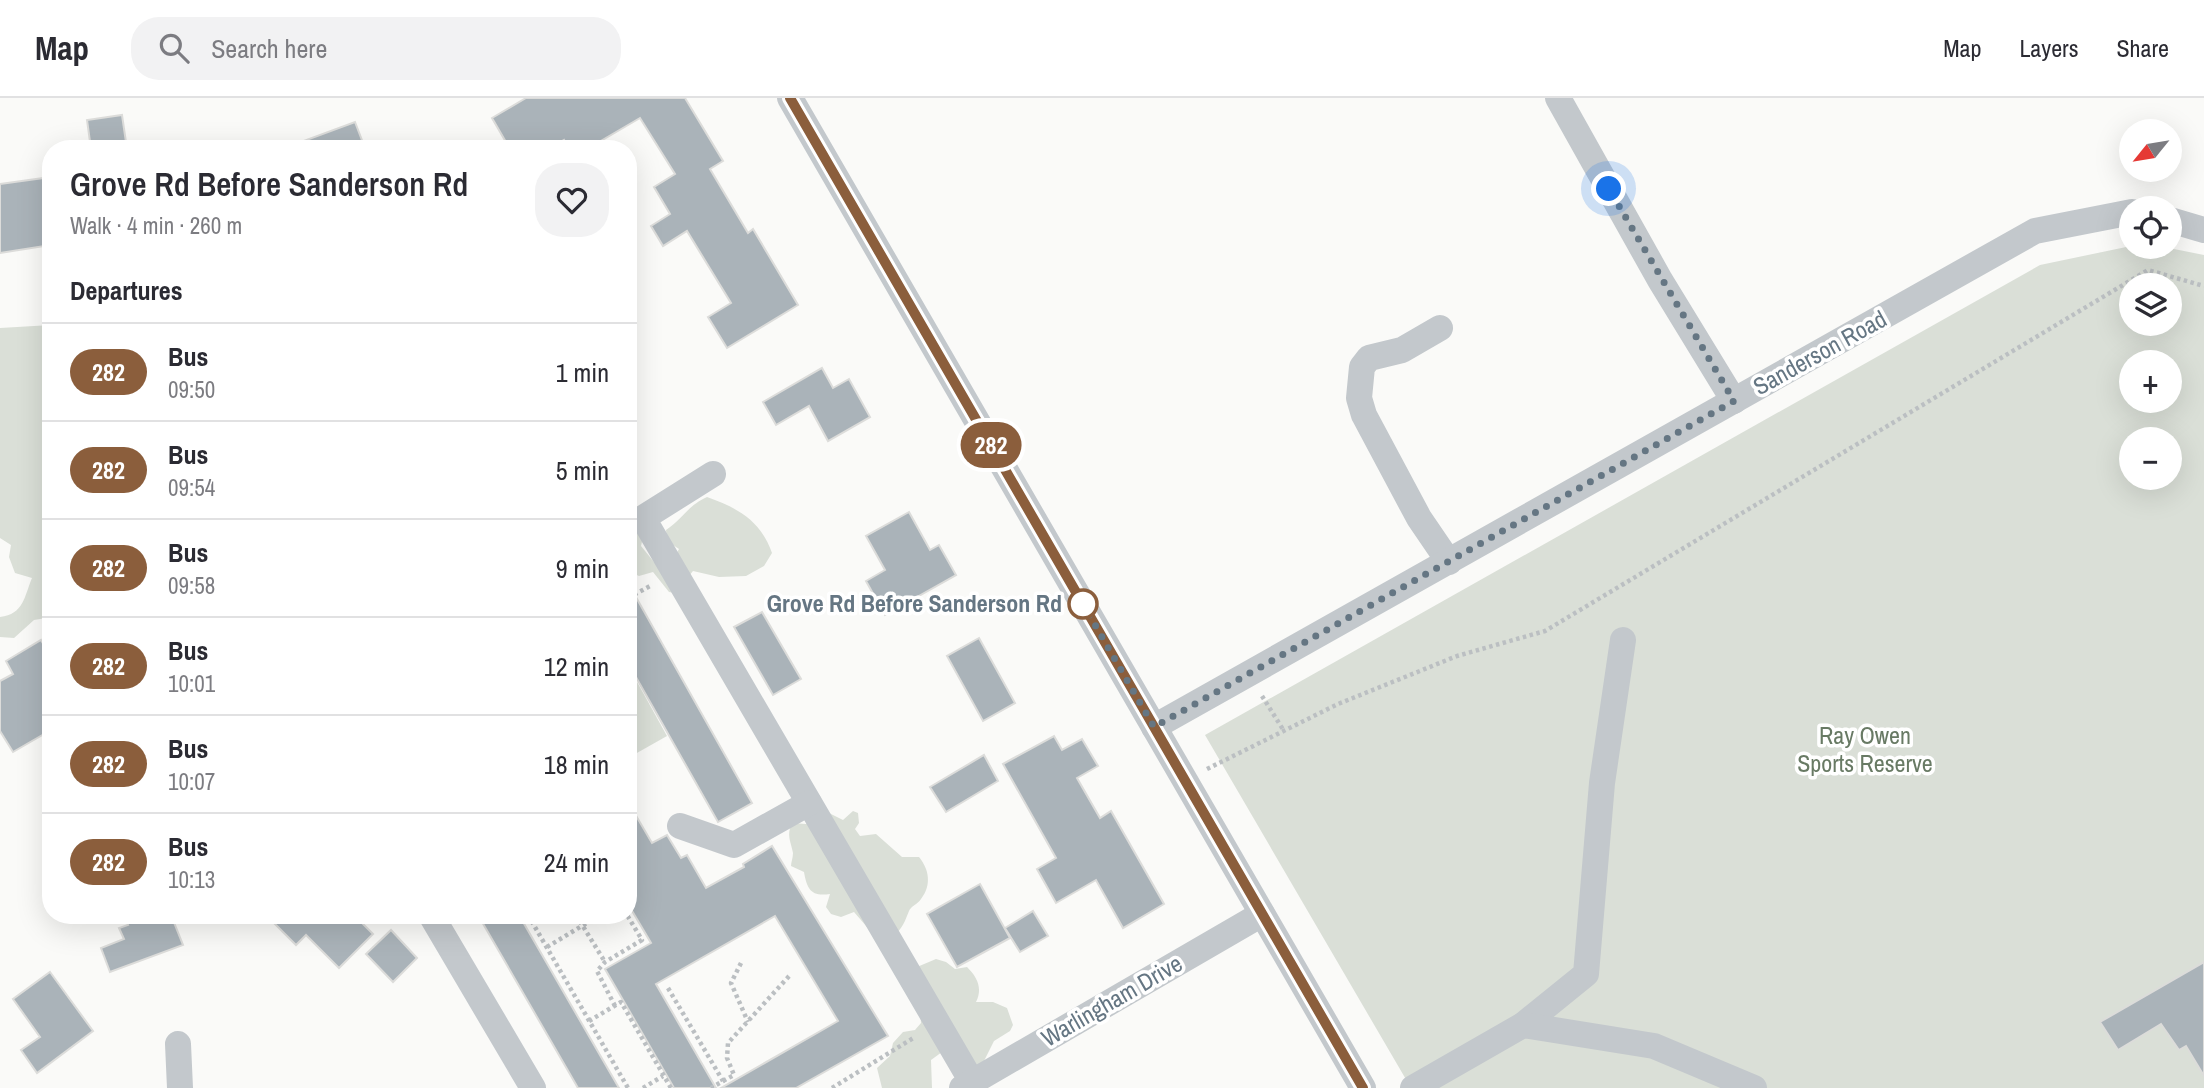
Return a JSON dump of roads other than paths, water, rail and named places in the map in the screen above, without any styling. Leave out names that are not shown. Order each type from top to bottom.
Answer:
[{"type":"street","points":[[790,98],[1363,1088]]},
{"type":"street","points":[[1558,98],[1660,280],[1734,401]]},
{"type":"street","name":"Sanderson Road","points":[[1154,727],[2035,232],[2119,215]]},
{"type":"street","points":[[2182,224],[2204,230]]},
{"type":"street","points":[[1440,328],[1402,349],[1369,358],[1362,367],[1359,398],[1364,415],[1413,507],[1448,562]]},
{"type":"street","points":[[713,474],[643,518],[809,803],[967,1085]]},
{"type":"street","points":[[1413,1088],[1523,1025],[1586,974],[1602,783],[1623,640]]},
{"type":"street","points":[[680,826],[734,845],[809,803]]},
{"type":"street","name":"Warlingham Drive","points":[[967,1085],[1262,914]]},
{"type":"street","points":[[436,924],[533,1088]]},
{"type":"street","points":[[1523,1025],[1654,1046],[1755,1088]]},
{"type":"street","points":[[178,1044],[180,1088]]},
{"type":"place","name":"Grove Rd Before Sanderson Rd","points":[[1083,604]]},
{"type":"park label","name":"Ray Owen Sports Reserve","points":[[1865,750]]}]
